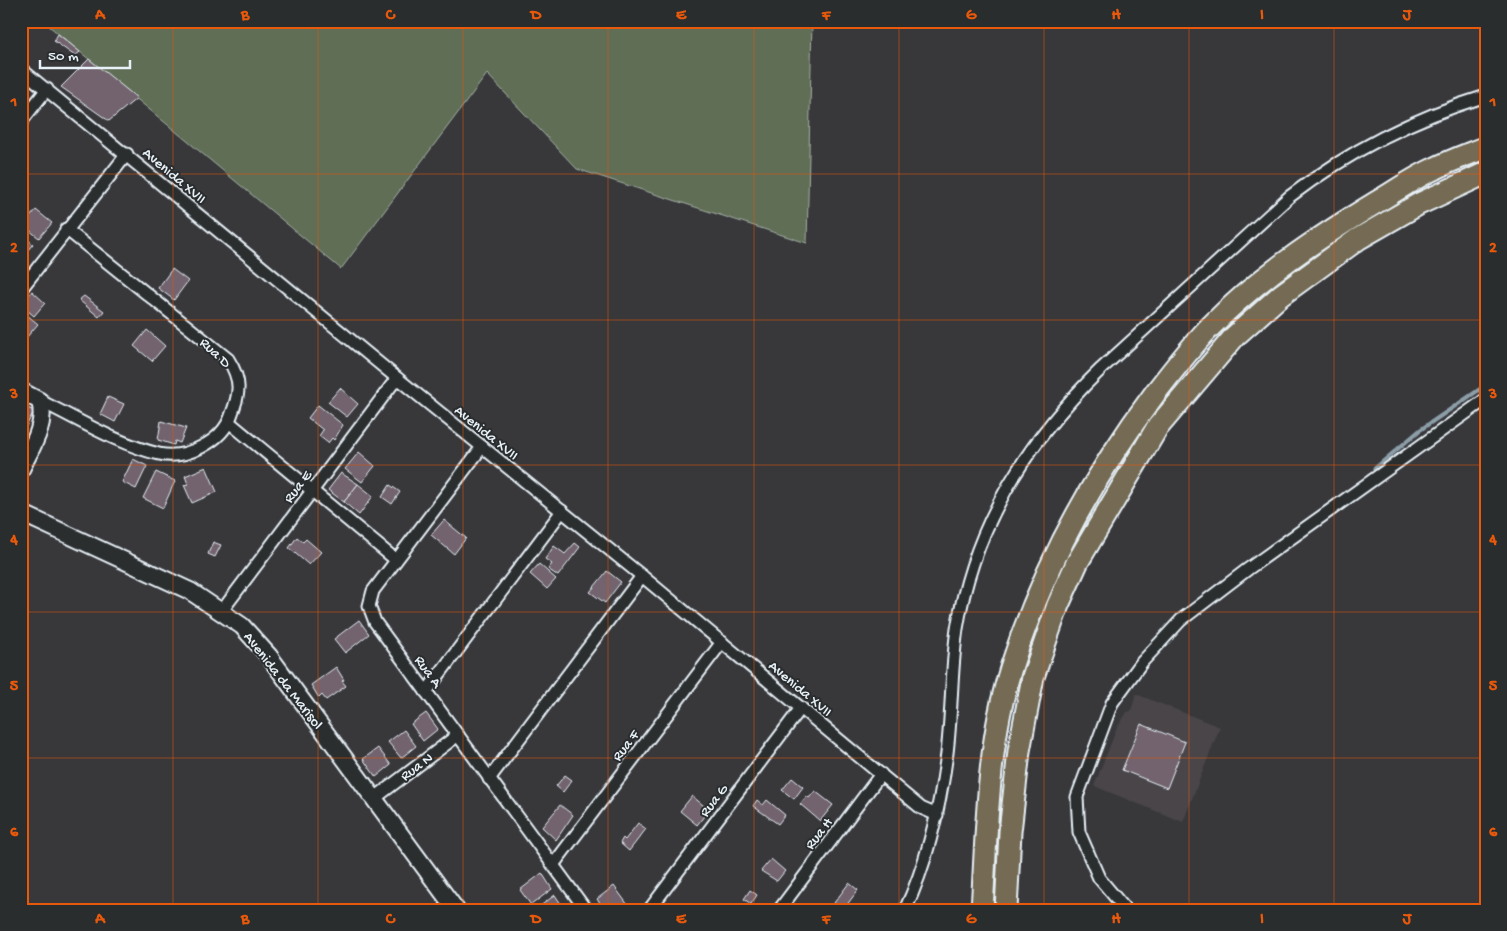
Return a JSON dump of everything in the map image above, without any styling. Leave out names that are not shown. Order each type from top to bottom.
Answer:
[{"type":"highway","points":[[982,910],[994,747],[1011,669],[1042,586],[1067,531],[1095,480],[1124,434],[1178,364],[1209,328],[1260,281],[1304,246],[1434,168],[1486,148]]},
{"type":"highway","points":[[1006,910],[1010,832],[1019,751],[1033,677],[1058,605],[1077,563],[1157,428],[1235,336],[1281,295],[1320,265],[1366,235],[1419,204],[1486,173]]},
{"type":"street","name":"Avenida XVII","points":[[21,69],[127,154],[397,378],[642,576],[921,808],[936,816]]},
{"type":"street","points":[[21,122],[47,89]]},
{"type":"street","points":[[905,910],[925,858],[936,816],[947,753],[956,637],[966,590],[978,550],[996,509],[1008,485],[1041,434],[1073,396],[1101,369],[1289,197],[1318,174],[1382,136],[1419,119],[1486,96]]},
{"type":"street","points":[[21,289],[66,229],[127,154]]},
{"type":"street","name":"Rua D","points":[[21,391],[131,445],[161,455],[190,452],[212,442],[229,422],[239,395],[237,373],[228,359],[66,229]]},
{"type":"street","name":"Rua E","points":[[221,612],[397,378]]},
{"type":"street","points":[[1126,910],[1099,878],[1079,832],[1077,797],[1112,703],[1142,662],[1181,620],[1248,569],[1486,398]]},
{"type":"street","points":[[21,469],[42,424],[43,411],[40,401]]},
{"type":"street","points":[[229,422],[396,560]]},
{"type":"street","name":"Rua A","points":[[482,447],[373,591],[369,606],[375,622],[586,910]]},
{"type":"street","points":[[426,692],[562,511]]},
{"type":"street","name":"Avenida da Marisol","points":[[21,513],[190,591],[242,626],[270,656],[456,910]]},
{"type":"street","points":[[490,778],[642,576]]},
{"type":"street","name":"Rua F","points":[[553,866],[722,642]]},
{"type":"street","name":"Rua G","points":[[649,910],[801,708]]},
{"type":"street","name":"Rua N","points":[[375,798],[458,735]]},
{"type":"street","name":"Rua H","points":[[779,910],[881,774]]},
{"type":"shaded area","points":[[1136,694],[1220,727],[1183,822],[1094,786],[1117,728],[1127,712],[1131,711]]},
{"type":"green space","points":[[43,21],[812,21],[807,243],[577,169],[487,74],[341,269]]},
{"type":"building","points":[[58,34],[80,52],[75,56],[54,41]]},
{"type":"building","points":[[89,59],[137,98],[109,121],[61,87]]},
{"type":"building","points":[[21,160],[29,170],[21,183]]},
{"type":"building","points":[[36,210],[52,223],[39,238],[23,225]]},
{"type":"building","points":[[21,234],[33,244],[21,258]]},
{"type":"building","points":[[172,269],[188,281],[174,300],[158,288]]},
{"type":"building","points":[[32,291],[45,303],[34,316],[21,305]]},
{"type":"building","points":[[84,296],[104,311],[99,317],[79,300]]},
{"type":"building","points":[[21,310],[38,324],[26,338],[21,334]]},
{"type":"building","points":[[147,330],[165,346],[152,361],[134,346]]},
{"type":"building","points":[[340,388],[358,404],[347,417],[328,402]]},
{"type":"building","points":[[108,397],[124,404],[115,422],[100,414]]},
{"type":"building","points":[[21,405],[34,411],[22,434],[21,433]]},
{"type":"building","points":[[318,405],[343,425],[334,440],[332,438],[328,443],[319,436],[323,430],[308,418]]},
{"type":"building","points":[[161,421],[186,428],[180,443],[175,441],[174,445],[158,440]]},
{"type":"building","points":[[359,452],[375,466],[362,482],[345,469]]},
{"type":"building","points":[[133,459],[147,466],[136,489],[122,482]]},
{"type":"building","points":[[206,467],[217,492],[192,503],[184,485],[188,484],[185,476]]},
{"type":"building","points":[[156,472],[175,481],[163,508],[143,498]]},
{"type":"building","points":[[341,473],[358,484],[344,502],[328,490]]},
{"type":"building","points":[[358,484],[373,496],[359,515],[344,502]]},
{"type":"building","points":[[390,485],[400,492],[392,504],[382,497]]},
{"type":"building","points":[[444,520],[466,538],[454,554],[431,535]]},
{"type":"building","points":[[297,537],[303,542],[306,539],[321,552],[309,565],[289,548]]},
{"type":"building","points":[[213,542],[221,545],[215,557],[208,554]]},
{"type":"building","points":[[575,543],[580,547],[558,576],[548,569],[552,564],[545,559],[554,546],[565,554]]},
{"type":"building","points":[[539,564],[556,579],[547,589],[530,574]]},
{"type":"building","points":[[607,571],[621,582],[605,603],[590,592]]},
{"type":"building","points":[[359,620],[369,634],[345,653],[334,639]]},
{"type":"building","points":[[336,667],[346,686],[326,700],[322,695],[319,698],[311,685]]},
{"type":"building","points":[[426,713],[438,729],[423,741],[411,724]]},
{"type":"building","points":[[1141,724],[1185,742],[1167,788],[1122,770]]},
{"type":"building","points":[[404,730],[416,746],[401,758],[388,742]]},
{"type":"building","points":[[378,748],[391,765],[376,777],[363,759]]},
{"type":"building","points":[[565,775],[572,780],[563,792],[556,786]]},
{"type":"building","points":[[792,778],[803,787],[794,799],[782,790]]},
{"type":"building","points":[[815,791],[833,805],[820,821],[800,804]]},
{"type":"building","points":[[692,796],[709,810],[697,825],[680,811]]},
{"type":"building","points":[[757,800],[763,805],[767,800],[785,815],[778,824],[753,806]]},
{"type":"building","points":[[560,805],[573,815],[556,840],[542,827]]},
{"type":"building","points":[[638,823],[646,829],[629,851],[620,843],[623,838],[625,840]]},
{"type":"building","points":[[771,859],[785,871],[777,881],[761,871]]},
{"type":"building","points":[[542,873],[552,889],[531,905],[520,890]]},
{"type":"building","points":[[849,883],[858,890],[843,910],[834,903]]},
{"type":"building","points":[[614,886],[628,905],[622,910],[604,910],[597,899]]},
{"type":"building","points":[[750,890],[757,895],[751,904],[744,899]]},
{"type":"building","points":[[555,895],[565,910],[541,910],[539,907]]},
{"type":"waterway","points":[[1374,469],[1420,430],[1486,385]]}]
